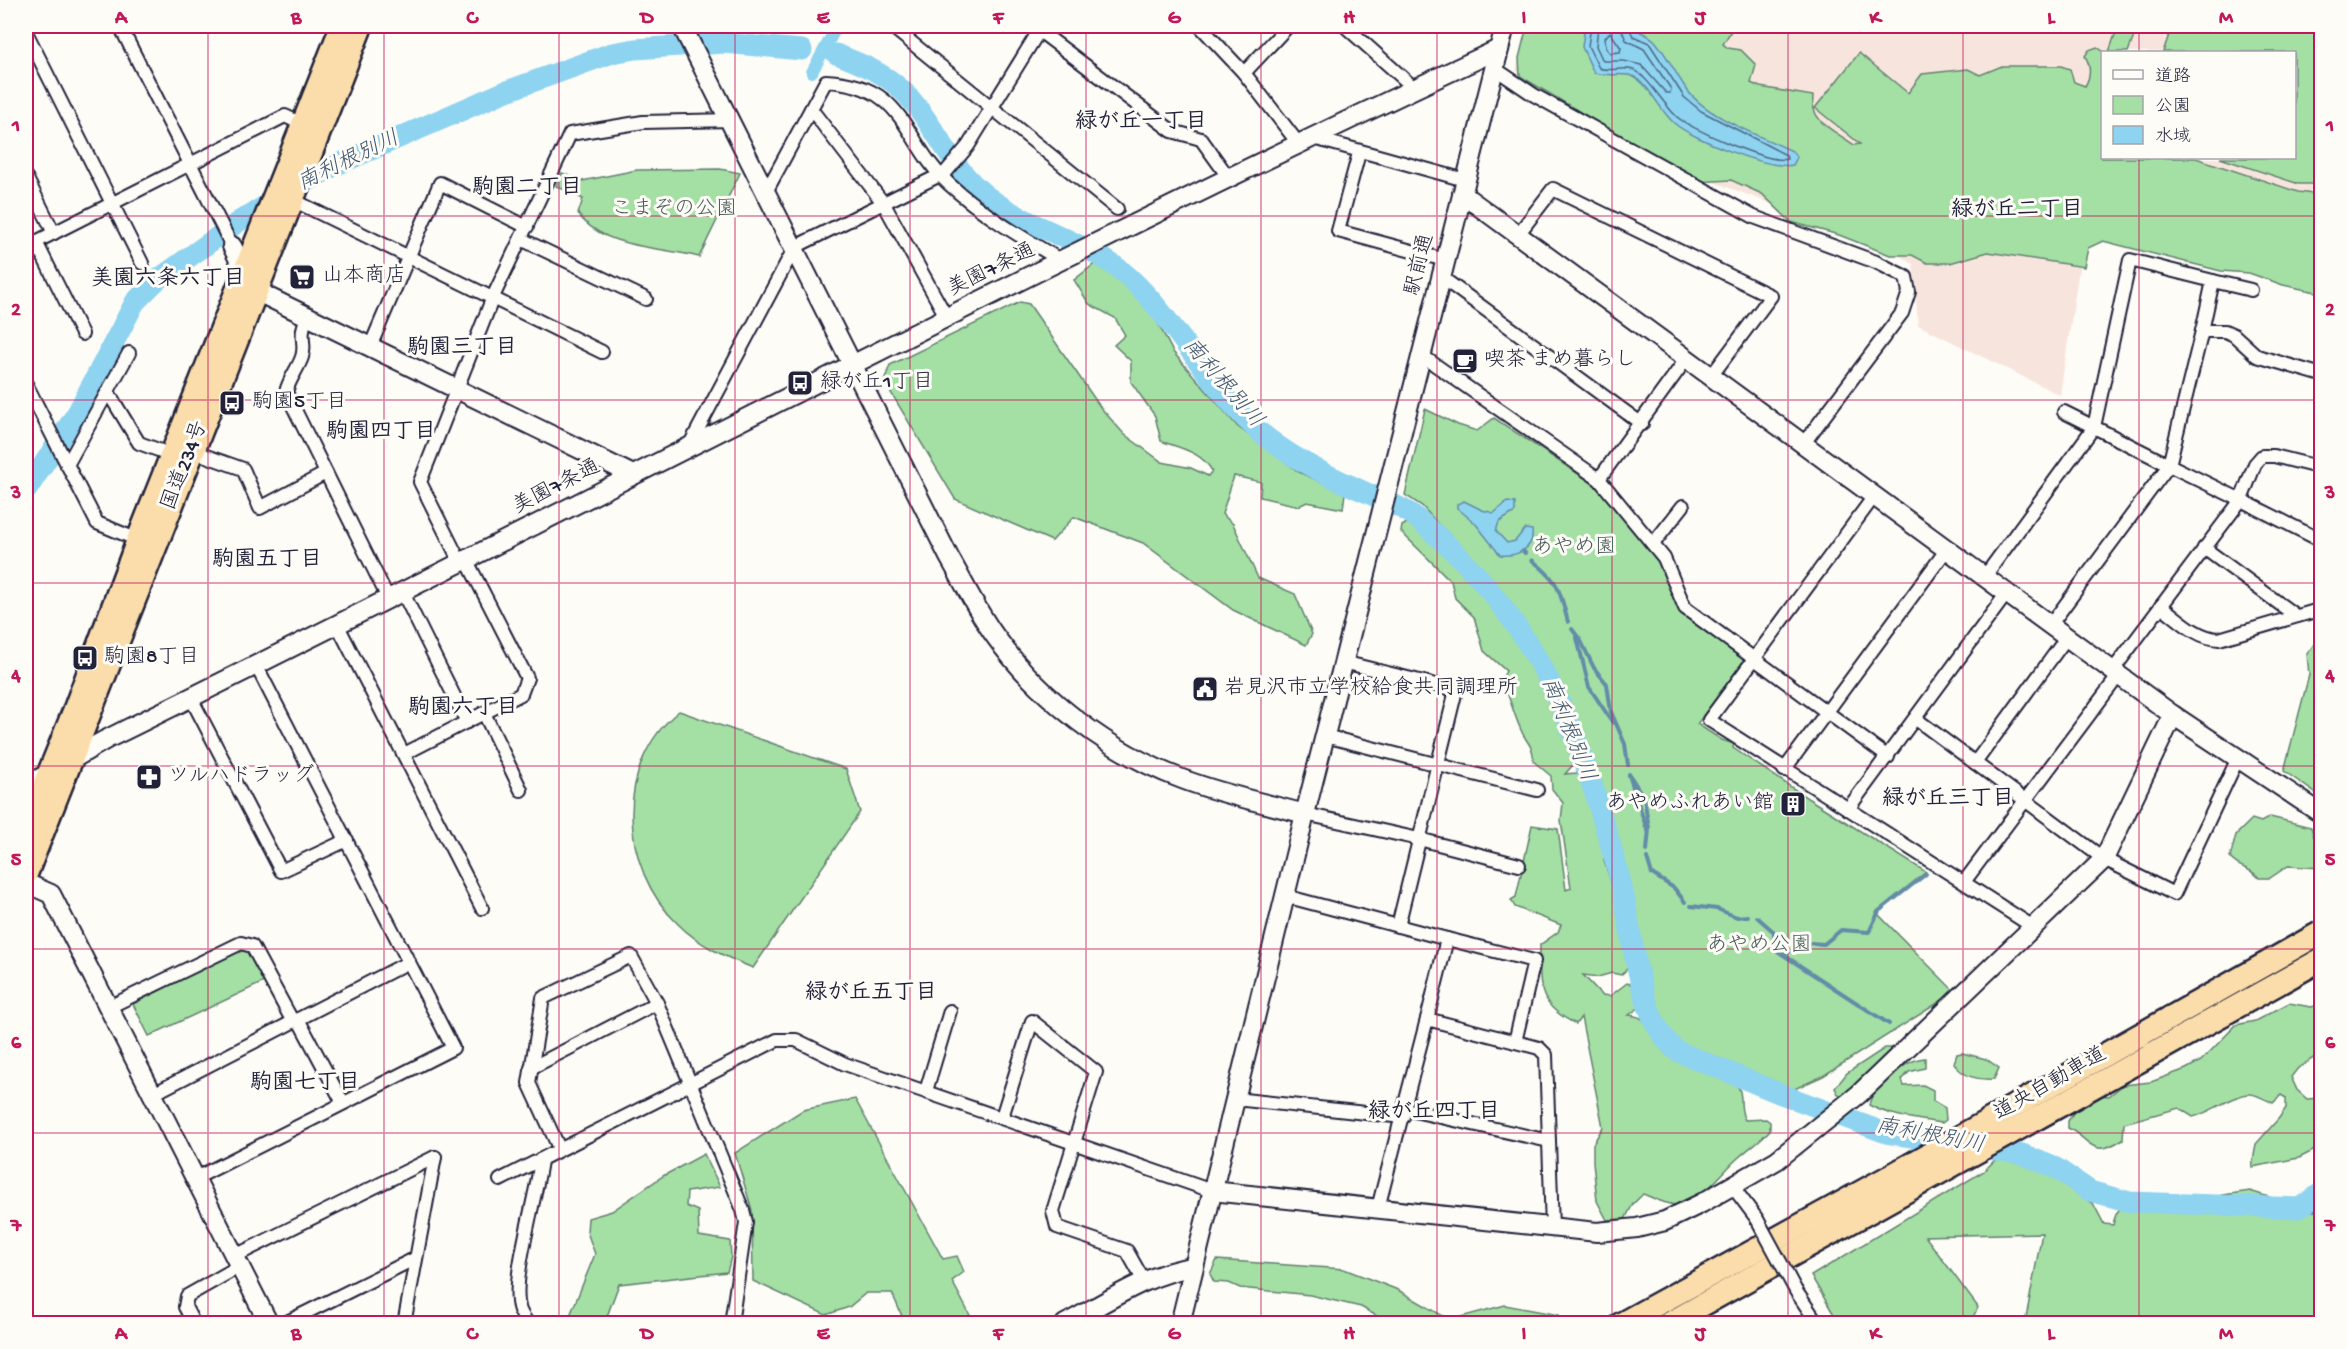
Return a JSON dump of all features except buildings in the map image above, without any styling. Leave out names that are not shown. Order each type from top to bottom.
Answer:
[{"type":"highway","name":"国道234号","points":[[26,830],[146,544],[251,278],[289,206],[306,162],[310,127],[342,26]]},
{"type":"highway","name":"国道234号","points":[[251,278],[260,228],[282,173],[310,127],[361,26]]},
{"type":"highway","name":"国道234号","points":[[26,874],[74,757],[146,544]]},
{"type":"highway","name":"道央自動車道","points":[[1622,1323],[1887,1178],[2322,932]]},
{"type":"highway","name":"道央自動車道","points":[[1668,1323],[2322,959]]},
{"type":"street","points":[[120,26],[232,246],[251,278],[266,296],[633,475]]},
{"type":"street","points":[[891,26],[1117,209]]},
{"type":"street","points":[[1200,26],[1304,140],[1359,153],[1464,187],[1519,233],[2173,715],[2322,814]]},
{"type":"street","points":[[1244,73],[1288,26]]},
{"type":"street","points":[[1345,26],[1413,87]]},
{"type":"street","name":"駅前通","points":[[1180,1323],[1305,814],[1505,26]]},
{"type":"street","points":[[689,446],[795,247],[943,174],[968,146],[1038,27],[1172,131],[1201,139],[1229,178]]},
{"type":"street","points":[[684,28],[976,606],[994,636],[1032,679],[1080,722],[1145,763],[1192,783],[1305,814],[1419,839],[1519,866]]},
{"type":"street","points":[[26,32],[142,263]]},
{"type":"street","name":"美園7条通","points":[[26,784],[48,775],[74,757],[395,594],[1107,237],[1413,87],[1499,48]]},
{"type":"street","points":[[1494,68],[1545,100],[1754,217],[1876,262],[1905,277],[1909,292],[1902,313],[1804,443]]},
{"type":"street","points":[[767,190],[826,81],[870,91],[895,108],[943,174],[1008,229],[1067,258]]},
{"type":"street","points":[[811,109],[884,204],[947,318]]},
{"type":"street","points":[[82,334],[31,245],[285,116],[310,127]]},
{"type":"street","points":[[404,754],[521,694],[527,678],[420,482],[493,297],[570,134],[643,122],[732,120]]},
{"type":"street","points":[[1359,153],[1338,231],[1443,269],[1641,424]]},
{"type":"street","points":[[26,177],[54,233]]},
{"type":"street","points":[[370,347],[440,183],[527,227]]},
{"type":"street","points":[[1519,233],[1553,189],[1771,296],[1712,375]]},
{"type":"street","points":[[289,206],[409,256],[602,352]]},
{"type":"street","points":[[521,239],[646,299]]},
{"type":"street","points":[[1985,576],[2094,428],[2130,260],[2251,290]]},
{"type":"street","points":[[2051,624],[2169,465],[2213,281]]},
{"type":"street","points":[[308,316],[301,330],[303,356],[289,379],[286,392],[326,473],[467,722]]},
{"type":"street","points":[[2202,331],[2226,331],[2234,335],[2257,356],[2322,375]]},
{"type":"street","points":[[65,462],[129,353]]},
{"type":"street","points":[[1421,355],[1599,479],[1664,558],[1685,608],[1888,757]]},
{"type":"street","points":[[1599,479],[1687,358]]},
{"type":"street","points":[[26,384],[97,523],[146,544]]},
{"type":"street","points":[[108,392],[139,443],[243,469],[260,508],[326,473]]},
{"type":"street","points":[[2064,412],[2322,541]]},
{"type":"street","points":[[1964,882],[2026,801],[2161,606],[2241,500],[2254,464],[2262,456],[2274,456],[2322,468]]},
{"type":"street","points":[[1875,495],[1753,657],[1709,720],[1784,770],[2035,928]]},
{"type":"street","points":[[1653,544],[1683,506]]},
{"type":"street","points":[[2204,548],[2296,616]]},
{"type":"street","points":[[1784,770],[1947,549]]},
{"type":"street","points":[[1848,809],[2007,593]]},
{"type":"street","points":[[2161,606],[2208,638],[2219,639],[2322,609]]},
{"type":"street","points":[[337,624],[482,908]]},
{"type":"street","points":[[1975,763],[2067,637]]},
{"type":"street","points":[[1344,662],[1456,690],[1398,926]]},
{"type":"street","points":[[195,1178],[453,1048],[256,665]]},
{"type":"street","points":[[191,698],[281,872],[347,840]]},
{"type":"street","points":[[484,713],[521,790]]},
{"type":"street","points":[[500,1180],[541,1161],[559,1148],[777,1040],[796,1040],[844,1064],[1212,1191],[1597,1232],[1637,1228],[1665,1221],[1777,1160],[1859,1094],[2035,928],[2104,859],[2173,715]]},
{"type":"street","points":[[1916,719],[2104,859],[2174,894],[2238,758]]},
{"type":"street","points":[[1325,736],[1537,790]]},
{"type":"street","points":[[26,883],[51,894],[269,1323]]},
{"type":"street","points":[[1286,896],[1534,961],[1515,1042]]},
{"type":"street","points":[[1378,1208],[1447,939]]},
{"type":"street","points":[[109,1007],[241,943],[252,946],[344,1103]]},
{"type":"street","points":[[559,1148],[529,1083],[543,998],[631,956],[657,1003],[738,1195],[746,1222],[731,1323]]},
{"type":"street","points":[[153,1094],[409,962]]},
{"type":"street","points":[[531,1068],[657,1003]]},
{"type":"street","points":[[926,1091],[950,1011]]},
{"type":"street","points":[[1427,1019],[1539,1048],[1546,1055],[1552,1228]]},
{"type":"street","points":[[1002,1118],[1032,1021],[1096,1072],[1053,1211],[1057,1227],[1127,1251],[1145,1283]]},
{"type":"street","points":[[1235,1099],[1404,1113],[1549,1141]]},
{"type":"street","points":[[194,1323],[185,1307],[187,1296],[238,1261],[435,1157],[404,1323]]},
{"type":"street","points":[[528,1323],[518,1306],[519,1272],[538,1191],[541,1161]]},
{"type":"street","points":[[1733,1186],[1757,1219],[1796,1292],[1818,1323]]},
{"type":"street","points":[[284,1323],[416,1258]]},
{"type":"street","points":[[1065,1323],[1176,1269],[1193,1267]]},
{"type":"shaded area","points":[[1527,26],[2321,26],[2321,285],[2085,229],[2060,395],[1918,325],[1913,264],[1885,247],[1711,181],[1516,71]]},
{"type":"green space","points":[[1527,26],[1582,26],[1590,50],[1624,72],[1700,110],[1625,26],[1734,26],[1723,44],[1728,48],[1741,50],[1756,65],[1751,83],[1760,87],[1813,96],[1815,113],[1819,119],[1854,145],[1860,144],[1815,108],[1859,53],[1908,93],[1922,74],[1968,69],[1980,75],[2002,66],[2061,66],[2070,69],[2074,82],[2085,86],[2090,71],[2085,56],[2089,50],[2097,47],[2103,51],[2101,159],[2199,159],[2298,192],[2321,195],[2321,293],[2283,285],[2249,273],[2221,271],[2103,241],[2088,248],[2084,267],[1988,252],[1950,263],[1927,263],[1912,255],[1890,255],[1839,235],[1791,222],[1762,194],[1731,180],[1697,182],[1520,76],[1519,58]]},
{"type":"green space","points":[[2118,26],[2138,26],[2128,51],[2109,51]]},
{"type":"green space","points":[[2172,26],[2321,26],[2321,184],[2299,184],[2223,159],[2296,159],[2296,51],[2163,51]]},
{"type":"green space","name":"こまぞの公園","points":[[720,169],[740,173],[699,257],[634,245],[603,234],[589,226],[578,214],[583,199],[556,186],[562,173],[582,181],[637,170]]},
{"type":"green space","points":[[1097,262],[1148,304],[1173,352],[1238,427],[1299,472],[1345,493],[1343,509],[1307,502],[1299,506],[1260,497],[1261,482],[1234,476],[1222,514],[1233,524],[1258,578],[1295,594],[1312,634],[1306,645],[1233,610],[1143,543],[1074,517],[1052,541],[955,499],[884,381],[890,365],[1020,302],[1029,304],[1101,408],[1124,434],[1162,462],[1191,468],[1208,476],[1212,471],[1202,459],[1161,441],[1155,416],[1131,382],[1131,361],[1114,345],[1125,335],[1115,318],[1089,304],[1074,280]]},
{"type":"green space","name":"あやめ公園","points":[[1425,409],[1458,425],[1477,431],[1494,418],[1595,485],[1660,559],[1682,612],[1746,658],[1697,724],[1722,740],[1734,744],[1733,748],[1809,799],[1926,872],[1876,912],[1955,992],[1823,1076],[1790,1091],[1683,1046],[1666,1033],[1654,1011],[1640,975],[1632,910],[1603,791],[1611,834],[1604,861],[1625,923],[1629,967],[1621,975],[1612,973],[1598,977],[1583,975],[1602,995],[1610,996],[1627,983],[1637,986],[1640,1007],[1629,1015],[1642,1019],[1655,1040],[1675,1057],[1723,1074],[1734,1081],[1740,1090],[1745,1120],[1766,1119],[1770,1122],[1770,1130],[1766,1134],[1738,1158],[1704,1193],[1687,1203],[1670,1204],[1643,1194],[1633,1204],[1625,1219],[1607,1220],[1597,1201],[1593,1144],[1603,1127],[1581,1017],[1576,1024],[1553,1009],[1543,992],[1541,982],[1540,945],[1558,932],[1561,925],[1515,907],[1511,900],[1516,897],[1532,825],[1558,829],[1566,890],[1571,888],[1561,820],[1563,803],[1552,789],[1551,776],[1533,761],[1531,748],[1521,730],[1501,680],[1506,671],[1484,651],[1474,617],[1455,598],[1451,581],[1401,532],[1402,526],[1413,519],[1451,544],[1513,608],[1422,506],[1405,495]],"holes":[[[1569,710],[1600,784],[1584,774],[1565,774],[1573,765],[1582,747]]]},
{"type":"green space","points":[[2322,638],[2321,797],[2284,771],[2309,675],[2307,654],[2317,640]]},
{"type":"green space","points":[[679,711],[846,769],[860,812],[753,968],[713,950],[678,924],[658,901],[644,874],[635,846],[632,816],[635,786],[643,758],[658,733]]},
{"type":"green space","points":[[2270,817],[2311,827],[2319,851],[2321,868],[2288,866],[2270,878],[2259,878],[2233,862],[2230,858],[2236,835],[2252,819],[2261,822]]},
{"type":"green space","points":[[238,950],[250,950],[266,981],[149,1036],[133,1004]]},
{"type":"green space","points":[[2321,996],[2321,1053],[2298,1068],[2291,1077],[2297,1090],[2307,1099],[2321,1098],[2321,1147],[2299,1158],[2252,1167],[2256,1144],[2286,1108],[2286,1098],[2281,1095],[2273,1103],[2251,1094],[2193,1117],[2179,1108],[2124,1123],[2123,1139],[2104,1148],[2092,1146],[2068,1128],[2068,1121],[2075,1110],[2098,1095],[2109,1096],[2123,1085],[2151,1082],[2186,1069],[2201,1061],[2236,1025],[2255,1021],[2289,1003],[2311,1007],[2319,1005]]},
{"type":"green space","points":[[1885,1048],[1891,1048],[1894,1053],[1844,1096],[1838,1094],[1835,1088],[1847,1073]]},
{"type":"green space","points":[[1962,1053],[1986,1059],[1999,1068],[1994,1079],[1976,1078],[1961,1072],[1954,1063],[1957,1054]]},
{"type":"green space","points":[[1925,1058],[1925,1068],[1909,1072],[1902,1080],[1904,1086],[1923,1085],[1933,1090],[1933,1101],[1945,1108],[1946,1120],[1942,1123],[1905,1117],[1869,1105],[1876,1090],[1891,1075],[1909,1063]]},
{"type":"green space","points":[[855,1099],[943,1259],[957,1256],[964,1272],[952,1281],[974,1323],[905,1323],[892,1293],[866,1293],[849,1307],[826,1315],[753,1281],[752,1210],[735,1153],[803,1110]]},
{"type":"green space","points":[[704,1154],[720,1187],[687,1192],[686,1206],[698,1211],[699,1236],[730,1241],[731,1257],[727,1272],[619,1284],[606,1319],[631,1323],[567,1323],[595,1254],[587,1232],[588,1218],[612,1211],[663,1176]]},
{"type":"green space","points":[[1999,1156],[2024,1157],[2061,1175],[2067,1187],[2093,1203],[2104,1224],[2113,1225],[2116,1214],[2122,1207],[2142,1199],[2158,1209],[2171,1199],[2191,1195],[2210,1197],[2250,1191],[2297,1206],[2321,1206],[2321,1323],[2025,1323],[2042,1233],[1925,1236],[1978,1307],[1970,1323],[1839,1323],[1811,1276],[1984,1171]]},
{"type":"green space","points":[[1217,1260],[1344,1269],[1398,1290],[1450,1320],[1505,1305],[1559,1315],[1565,1323],[1389,1323],[1361,1307],[1310,1295],[1240,1288],[1229,1283],[1214,1282],[1210,1274]]},
{"type":"water","points":[[1585,26],[1632,26],[1649,36],[1660,47],[1688,91],[1697,100],[1736,126],[1792,151],[1797,157],[1793,165],[1767,163],[1713,145],[1674,123],[1641,81],[1635,77],[1594,73],[1582,47]]},
{"type":"water","points":[[1464,501],[1494,513],[1507,502],[1515,503],[1515,512],[1499,522],[1496,531],[1507,543],[1515,541],[1525,529],[1532,530],[1531,542],[1518,553],[1500,555],[1475,523],[1457,508],[1457,504]]},
{"type":"waterway","name":"南利根別川","points":[[812,72],[837,26]]},
{"type":"waterway","name":"南利根別川","points":[[26,491],[77,413],[135,302],[157,280],[241,220],[334,166],[504,92],[612,53],[635,49],[724,43],[802,50]]},
{"type":"waterway","name":"南利根別川","points":[[836,54],[880,74],[902,90],[924,116],[963,173],[988,197],[1023,218],[1097,254],[1130,278],[1147,295],[1236,409],[1266,437],[1320,471],[1412,514],[1482,581],[1534,653],[1557,697],[1579,748],[1620,879],[1644,995],[1652,1017],[1663,1036],[1677,1051],[1781,1094],[1886,1133],[2022,1154],[2056,1168],[2090,1191],[2130,1202],[2299,1208],[2322,1192]]},
{"type":"waterway","points":[[1532,560],[1548,574],[1557,587],[1568,622]]},
{"type":"waterway","points":[[1572,629],[1581,641],[1594,668],[1607,684],[1611,712],[1625,744],[1628,765]]},
{"type":"waterway","points":[[1577,638],[1589,687],[1613,723]]},
{"type":"waterway","points":[[1629,774],[1644,798],[1649,828],[1647,851]]},
{"type":"waterway","points":[[1629,775],[1647,830]]},
{"type":"waterway","points":[[1647,858],[1652,874],[1674,888],[1685,902]]},
{"type":"waterway","points":[[1783,954],[1811,943],[1824,944],[1841,930],[1869,932],[1879,911],[1926,874]]},
{"type":"waterway","points":[[1691,906],[1717,909],[1737,917],[1748,916]]},
{"type":"waterway","points":[[1757,917],[1774,932],[1774,948],[1889,1024]]},
{"type":"waterway","points":[[2299,1208],[2322,1211]]},
{"type":"place","name":"山本商店","points":[[302,277]]},
{"type":"place","name":"喫茶 まめ暮らし","points":[[1465,361]]},
{"type":"place","name":"緑が丘1丁目","points":[[800,383]]},
{"type":"place","name":"駒園5丁目","points":[[232,403]]},
{"type":"place","name":"駒園8丁目","points":[[85,658]]},
{"type":"place","name":"岩見沢市立学校給食共同調理所","points":[[1205,689]]},
{"type":"place","name":"ツルハドラッグ","points":[[149,777]]},
{"type":"place","name":"あやめふれあい館","points":[[1793,804]]},
{"type":"district","name":"緑が丘一丁目","points":[[1141,123]]},
{"type":"district","name":"駒園二丁目","points":[[527,189]]},
{"type":"district","name":"緑が丘二丁目","points":[[2017,211]]},
{"type":"district","name":"美園六条六丁目","points":[[168,280]]},
{"type":"district","name":"駒園三丁目","points":[[462,349]]},
{"type":"district","name":"駒園四丁目","points":[[381,433]]},
{"type":"district","name":"駒園五丁目","points":[[267,561]]},
{"type":"district","name":"駒園六丁目","points":[[463,709]]},
{"type":"district","name":"緑が丘三丁目","points":[[1948,800]]},
{"type":"district","name":"緑が丘五丁目","points":[[871,994]]},
{"type":"district","name":"駒園七丁目","points":[[305,1084]]},
{"type":"district","name":"緑が丘四丁目","points":[[1434,1113]]},
{"type":"park label","name":"あやめ園","points":[[1574,548]]}]
